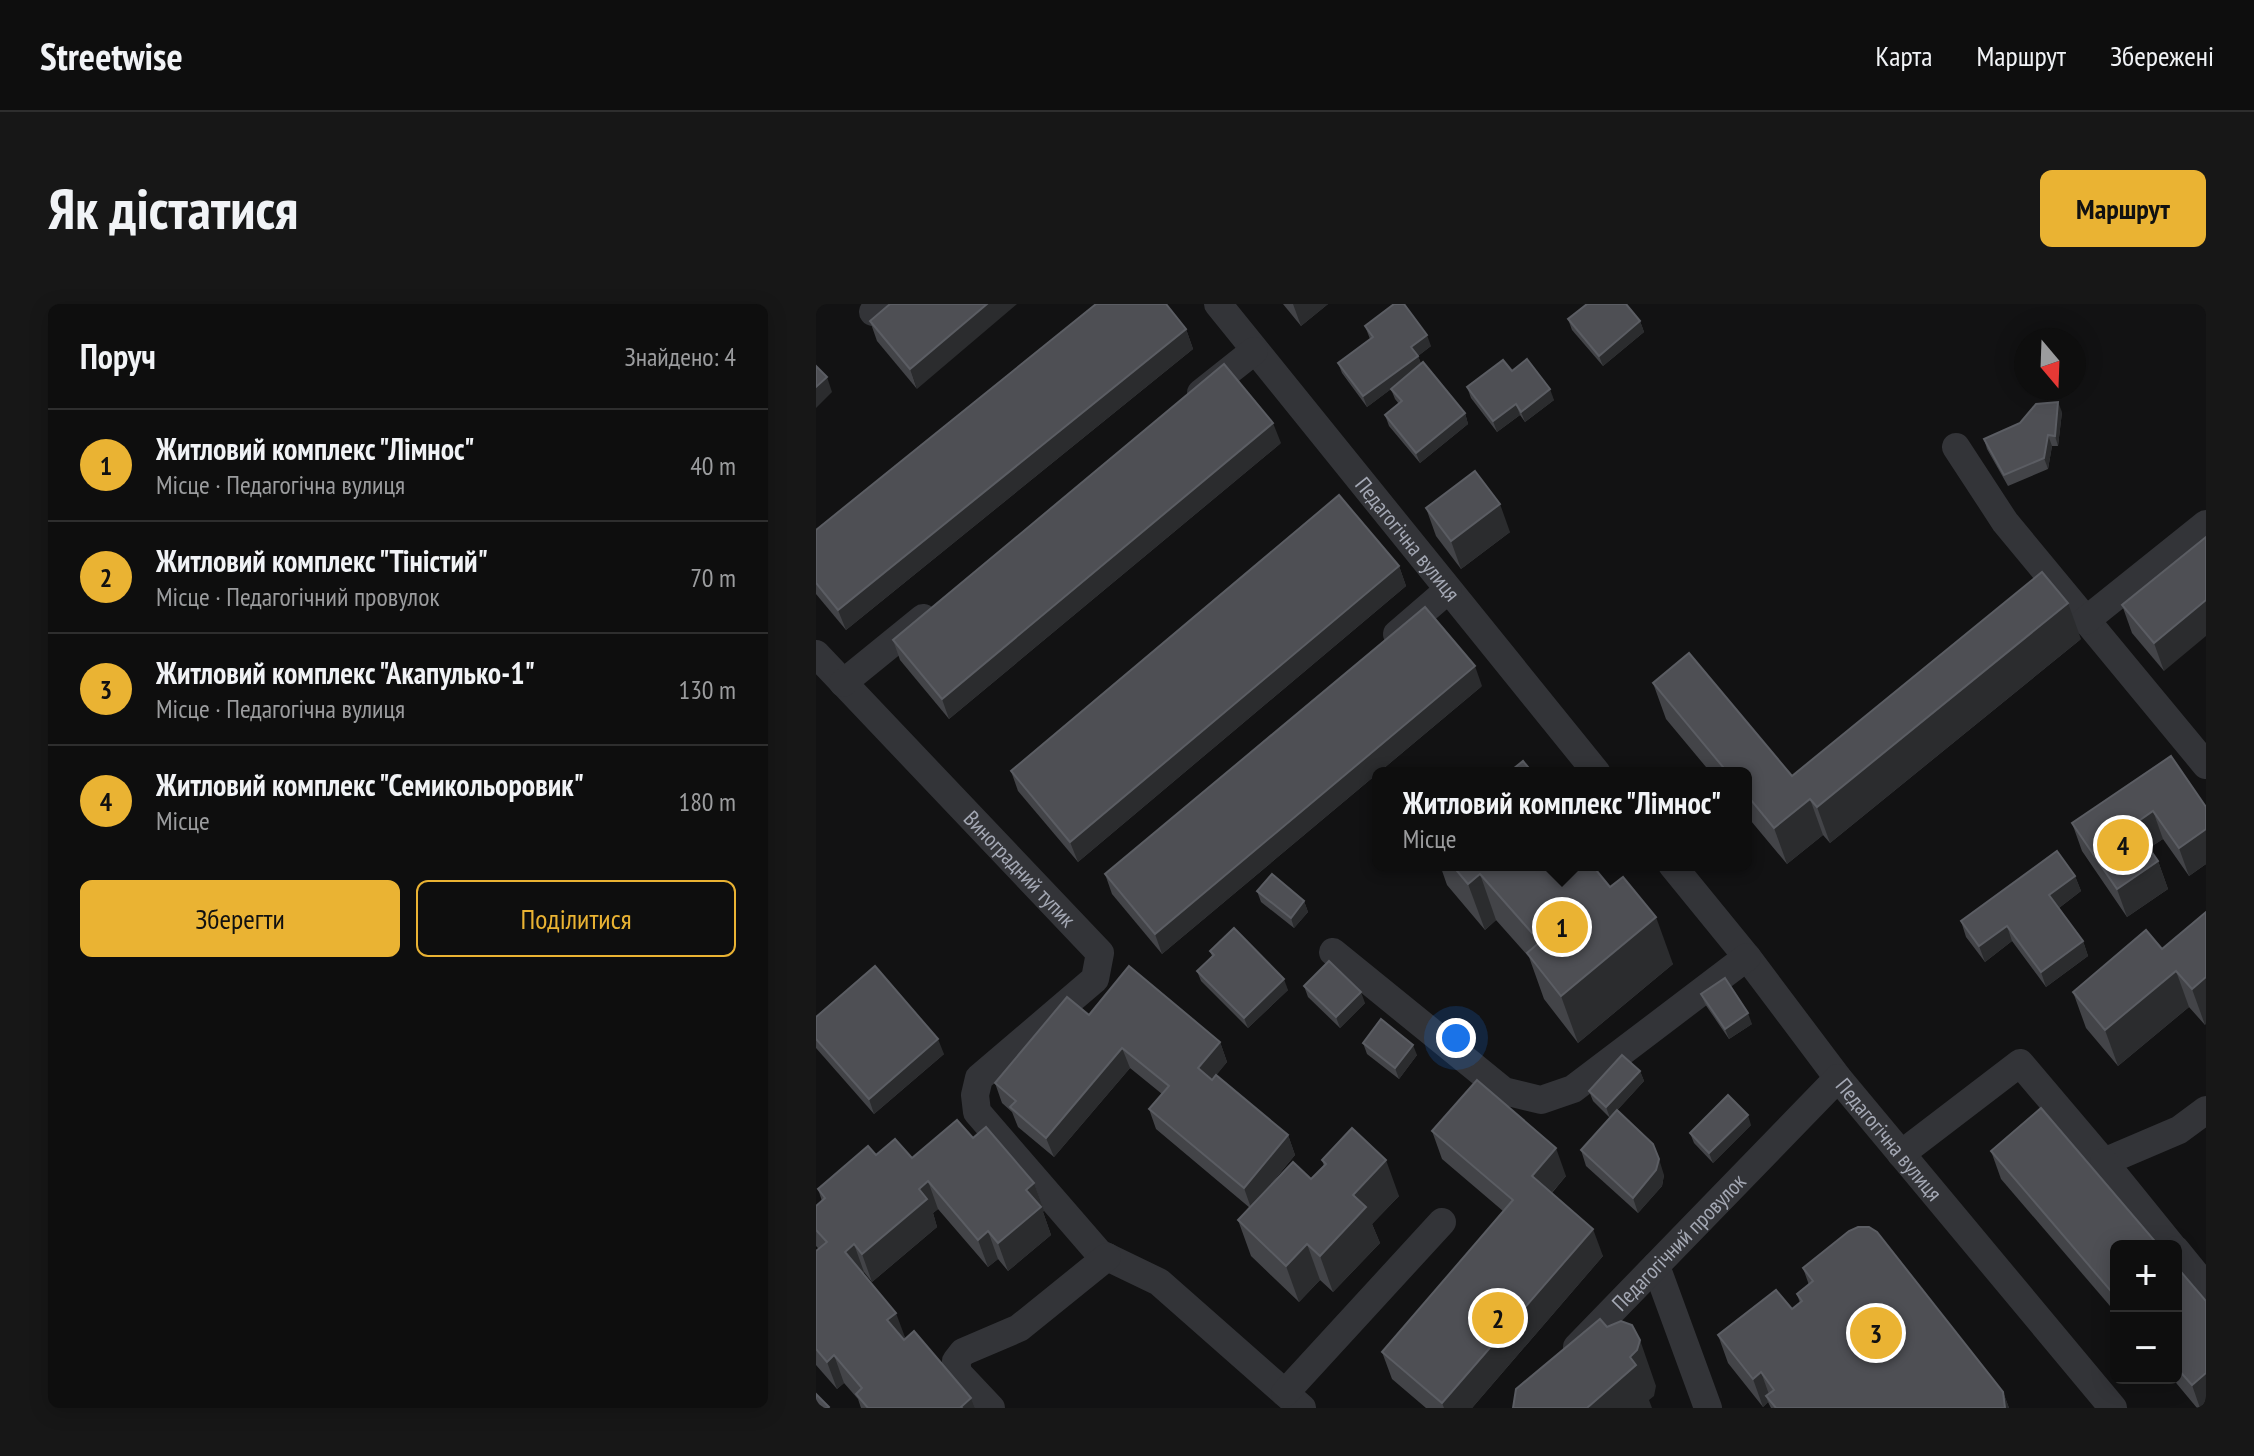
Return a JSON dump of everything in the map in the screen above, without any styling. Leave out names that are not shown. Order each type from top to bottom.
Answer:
[{"type":"street","name":"Педагогічна вулиця","points":[[1218,304],[1592,767]]},
{"type":"street","points":[[1181,409],[1254,351]]},
{"type":"street","points":[[1956,447],[2005,522],[2206,765]]},
{"type":"street","points":[[2085,621],[2206,524]]},
{"type":"street","points":[[1378,650],[1448,590]]},
{"type":"street","points":[[843,683],[940,605]]},
{"type":"street","name":"Виноградний тупик","points":[[816,654],[1100,953],[1095,979],[979,1078],[975,1095],[977,1112],[1099,1253],[1107,1257]]},
{"type":"street","name":"Педагогічна вулиця","points":[[1677,871],[1747,957],[1838,1078],[2113,1408]]},
{"type":"street","points":[[1333,952],[1504,1091],[1541,1100],[1573,1089],[1747,957]]},
{"type":"street","points":[[1901,1154],[2020,1063],[2167,1240]]},
{"type":"street","name":"Педагогічний провулок","points":[[1561,1364],[1838,1078]]},
{"type":"street","points":[[2104,1162],[2179,1130],[2206,1110]]},
{"type":"street","points":[[991,1408],[958,1373],[956,1361],[963,1352],[1019,1328],[1107,1257],[1159,1282],[1294,1400],[1442,1222]]},
{"type":"street","points":[[2182,1258],[2206,1287]]},
{"type":"street","points":[[1656,1266],[1708,1408]]},
{"type":"building","points":[[890,304],[987,304],[910,369],[870,321]]},
{"type":"building","points":[[1096,304],[1166,304],[1186,329],[838,610],[816,583],[816,530]]},
{"type":"building","points":[[1394,304],[1404,304],[1427,335],[1411,347],[1418,356],[1363,396],[1338,363],[1373,337],[1365,326]]},
{"type":"building","points":[[1587,304],[1626,304],[1640,321],[1599,356],[1568,319]]},
{"type":"building","points":[[1527,359],[1550,389],[1521,412],[1516,404],[1493,421],[1467,387],[1503,360],[1512,371]]},
{"type":"building","points":[[1423,362],[1465,413],[1416,453],[1385,415],[1402,401],[1391,389]]},
{"type":"building","points":[[1224,364],[1273,423],[942,699],[893,640]]},
{"type":"building","points":[[816,366],[827,377],[816,387]]},
{"type":"building","points":[[2058,402],[2055,436],[2048,435],[2044,458],[2004,475],[1984,439],[2020,423],[2036,404]]},
{"type":"building","points":[[1475,471],[1500,504],[1451,541],[1426,508]]},
{"type":"building","points":[[1339,495],[1399,566],[1070,842],[1011,771]]},
{"type":"building","points":[[2206,537],[2206,600],[2154,643],[2122,605]]},
{"type":"building","points":[[2042,572],[2068,603],[1817,807],[1810,799],[1774,828],[1752,801],[1752,767],[1723,767],[1653,683],[1689,653],[1792,776]]},
{"type":"building","points":[[1425,607],[1475,666],[1155,934],[1105,874]]},
{"type":"building","points":[[2171,756],[2206,807],[2206,829],[2179,848],[2153,811],[2133,825],[2158,861],[2117,889],[2072,823]]},
{"type":"building","points":[[2057,851],[2075,876],[2049,895],[2083,941],[2041,972],[2007,926],[1979,946],[1961,921]]},
{"type":"building","points":[[1457,871],[1597,871],[1610,887],[1623,877],[1656,917],[1561,996],[1527,953],[1540,942],[1480,874],[1468,884]]},
{"type":"building","points":[[1272,874],[1304,901],[1291,918],[1257,891]]},
{"type":"building","points":[[2206,912],[2206,977],[2192,989],[2176,971],[2105,1030],[2073,992],[2146,930],[2162,949]]},
{"type":"building","points":[[1234,928],[1284,979],[1244,1018],[1197,971],[1214,955],[1210,951]]},
{"type":"building","points":[[1329,961],[1361,992],[1336,1017],[1304,986]]},
{"type":"building","points":[[875,966],[938,1039],[869,1099],[816,1039],[816,1017]]},
{"type":"building","points":[[1129,966],[1220,1042],[1198,1068],[1212,1080],[1216,1075],[1288,1135],[1244,1188],[1149,1109],[1169,1086],[1122,1048],[1046,1138],[1010,1107],[1016,1101],[995,1083],[1067,997],[1089,1015]]},
{"type":"building","points":[[1725,978],[1748,1013],[1725,1029],[1701,994]]},
{"type":"building","points":[[1381,1019],[1413,1045],[1395,1068],[1363,1043]]},
{"type":"building","points":[[1622,1055],[1640,1071],[1606,1107],[1589,1091]]},
{"type":"building","points":[[1477,1080],[1556,1148],[1532,1176],[1593,1229],[1442,1403],[1382,1352],[1513,1200],[1432,1131]]},
{"type":"building","points":[[1728,1095],[1748,1115],[1709,1153],[1690,1133]]},
{"type":"building","points":[[2041,1108],[2154,1240],[2110,1240],[2110,1290],[1991,1151]]},
{"type":"building","points":[[1617,1110],[1653,1144],[1659,1159],[1656,1170],[1633,1198],[1581,1150]]},
{"type":"building","points":[[957,1120],[973,1138],[986,1127],[1034,1183],[1026,1190],[1041,1207],[998,1243],[988,1231],[978,1240],[928,1181],[919,1189],[927,1199],[862,1254],[854,1244],[845,1252],[896,1313],[887,1320],[904,1340],[914,1331],[971,1398],[962,1408],[868,1408],[856,1394],[862,1388],[834,1355],[827,1362],[816,1349],[816,1251],[827,1242],[816,1230],[816,1206],[825,1198],[818,1189],[868,1146],[876,1155],[895,1139],[912,1158]]},
{"type":"building","points":[[1352,1128],[1386,1160],[1353,1195],[1366,1207],[1320,1256],[1307,1244],[1286,1266],[1238,1220],[1293,1162],[1311,1179],[1326,1164],[1322,1160]]},
{"type":"building","points":[[1858,1227],[1869,1227],[1877,1232],[2003,1392],[2005,1408],[1776,1408],[1766,1396],[1774,1390],[1761,1372],[1753,1379],[1718,1335],[1776,1290],[1792,1309],[1802,1301],[1797,1294],[1813,1281],[1803,1268]]},
{"type":"building","points":[[2182,1273],[2206,1301],[2206,1373],[2192,1385],[2182,1374]]},
{"type":"building","points":[[1600,1319],[1607,1327],[1621,1321],[1632,1325],[1640,1340],[1637,1350],[1630,1357],[1636,1365],[1587,1408],[1513,1408],[1516,1389]]},
{"type":"building","points":[[816,1394],[829,1407],[828,1408],[816,1408]]},
{"type":"place","name":"Житловий комплекс \"Семикольоровик\"","points":[[2123,845]]},
{"type":"place","name":"Житловий комплекс \"Лімнос\"","points":[[1562,927]]},
{"type":"place","name":"Житловий комплекс \"Тіністий\"","points":[[1498,1318]]},
{"type":"place","name":"Житловий комплекс \"Акапулько-1\"","points":[[1876,1333]]}]
